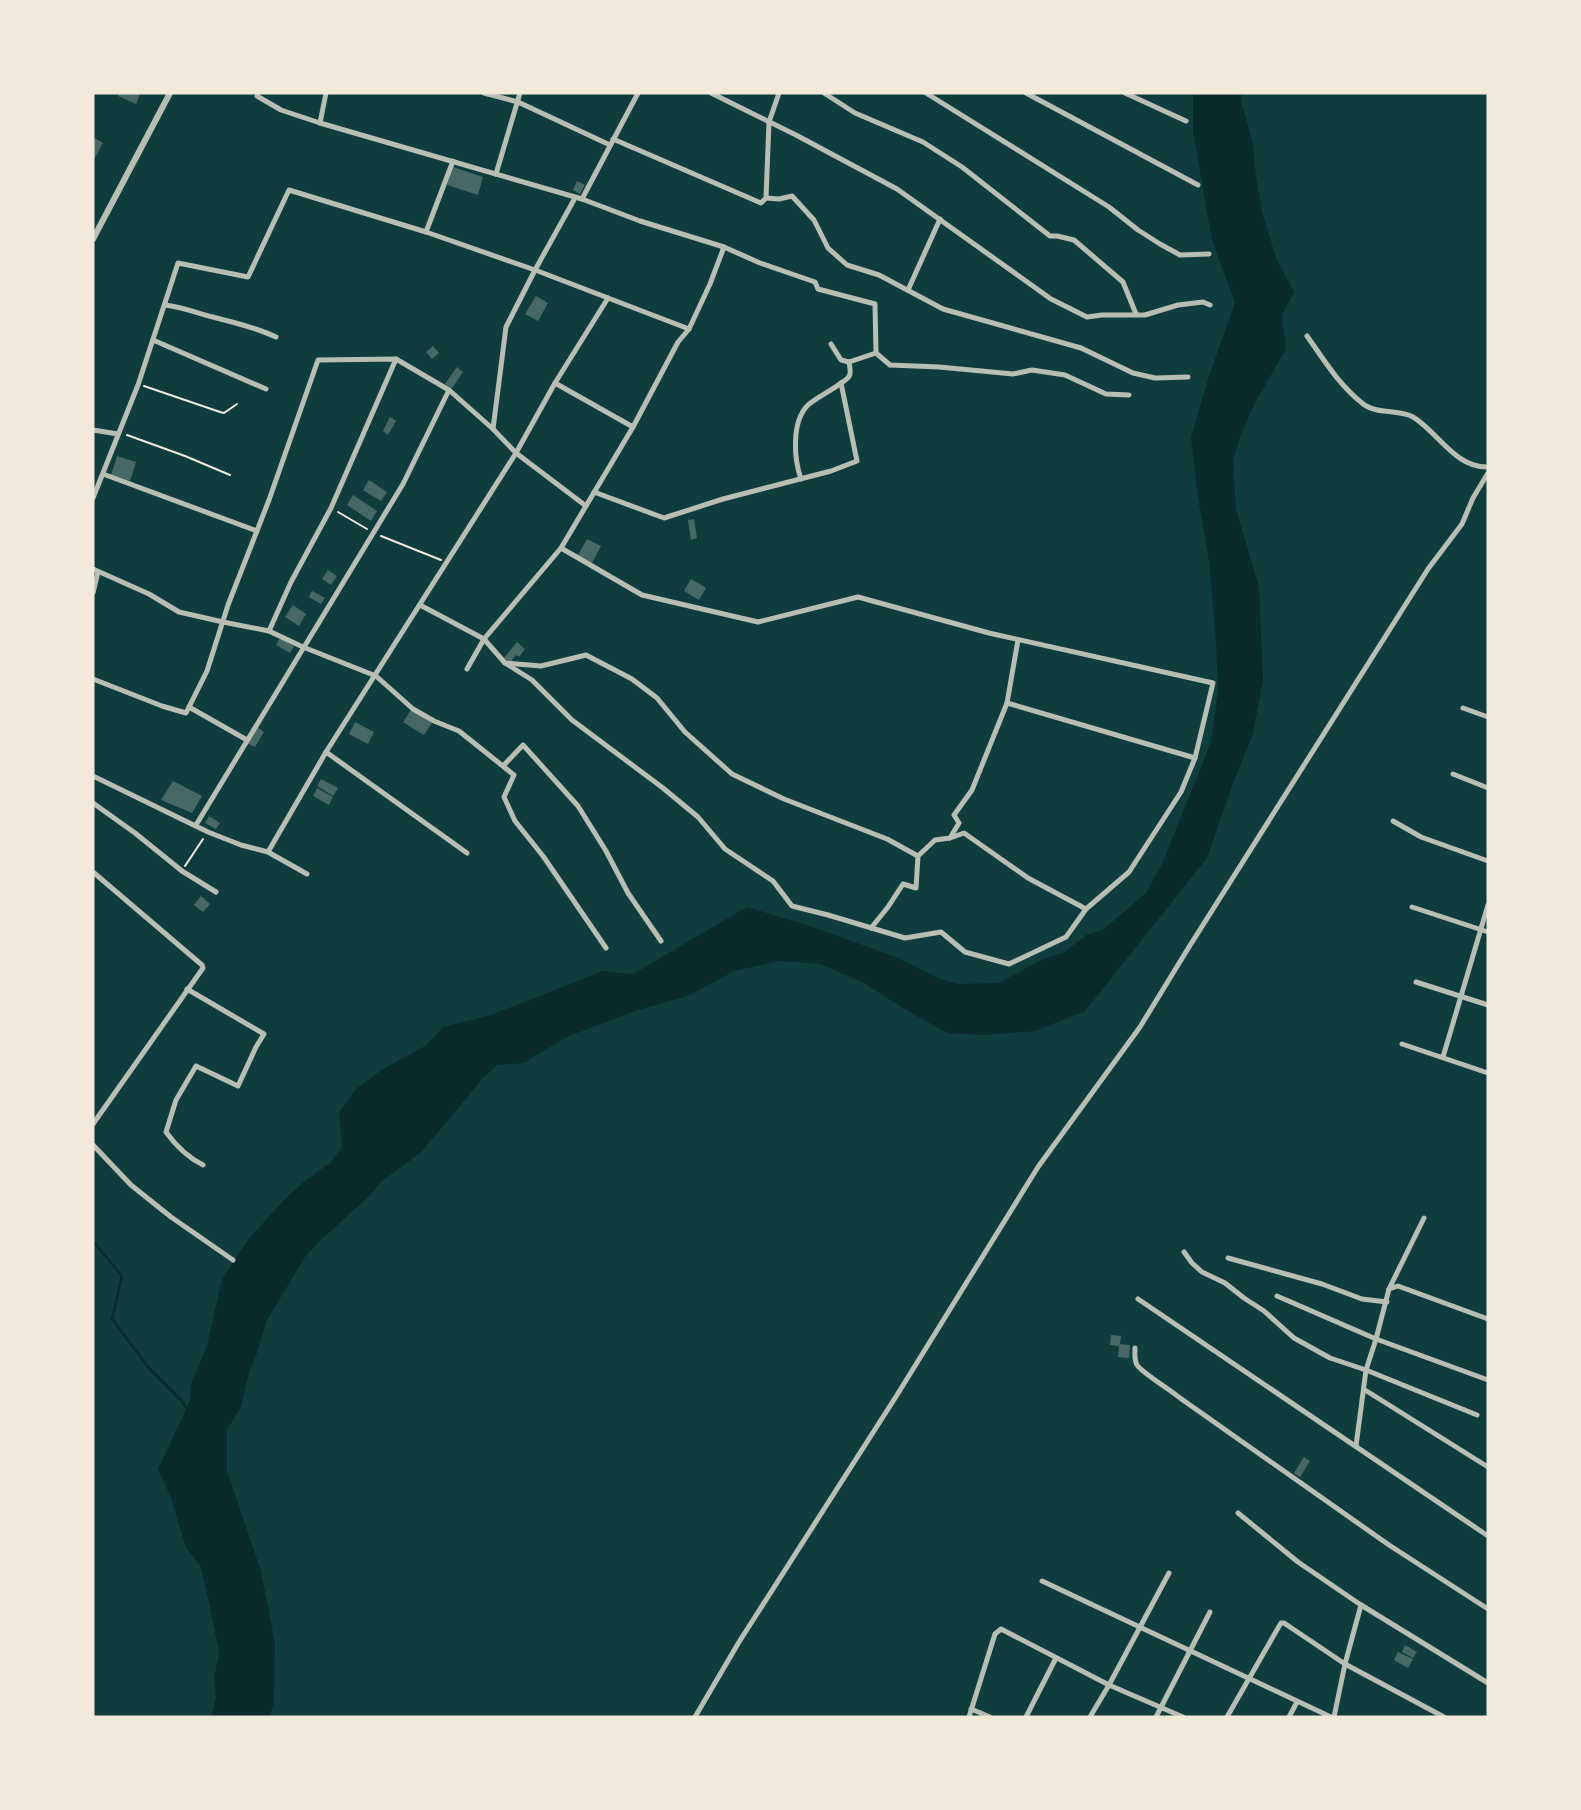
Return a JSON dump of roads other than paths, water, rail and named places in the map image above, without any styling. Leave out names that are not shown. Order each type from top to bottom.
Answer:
[{"type":"street","points":[[93,239],[170,93]]},
{"type":"street","points":[[320,123],[326,93]]},
{"type":"street","points":[[484,93],[518,102],[761,203],[766,198],[769,122],[779,93]]},
{"type":"street","points":[[496,174],[520,93]]},
{"type":"street","points":[[493,429],[506,327],[535,270],[638,93]]},
{"type":"street","points":[[710,93],[897,189],[1051,299],[1087,317],[1145,315],[1178,305],[1203,302],[1210,305]]},
{"type":"street","points":[[824,93],[855,113],[923,142],[962,167],[1050,236],[1074,240],[1123,282],[1136,314]]},
{"type":"street","points":[[926,93],[1109,207],[1160,244],[1180,255],[1209,254]]},
{"type":"street","points":[[1026,93],[1198,185]]},
{"type":"street","points":[[1125,93],[1186,121]]},
{"type":"street","points":[[257,96],[281,110],[320,123],[578,198],[724,247],[815,282],[818,289],[874,304],[876,353],[890,365],[1013,374],[1032,370],[1065,375],[1106,394],[1129,395]]},
{"type":"street","points":[[426,232],[453,161]]},
{"type":"street","points":[[93,498],[138,384],[178,263],[248,277],[289,190],[426,232],[689,329]]},
{"type":"street","points":[[766,198],[792,196],[814,220],[828,248],[847,265],[879,275],[943,309],[1081,348],[1133,373],[1155,378],[1188,377]]},
{"type":"street","points":[[908,290],[940,219]]},
{"type":"street","points":[[467,669],[484,639],[561,548],[633,427],[678,342],[689,329],[724,247]]},
{"type":"street","points":[[268,852],[326,752],[516,453],[555,383],[608,298]]},
{"type":"street","points":[[165,305],[234,322],[276,337]]},
{"type":"street","points":[[1307,337],[1341,385],[1365,406],[1412,416],[1455,455],[1479,467],[1488,467]]},
{"type":"street","points":[[153,340],[266,389]]},
{"type":"street","points":[[831,344],[841,360],[849,362],[876,353]]},
{"type":"street","points":[[269,631],[291,582],[331,509],[396,359]]},
{"type":"street","points":[[93,679],[186,713],[207,671],[318,360],[396,359],[449,390],[516,453],[586,506]]},
{"type":"street","points":[[802,480],[798,471],[795,440],[802,412],[810,402],[849,378],[849,362]]},
{"type":"street","points":[[555,383],[633,427]]},
{"type":"street","points":[[594,492],[664,518],[723,499],[802,480],[857,461],[841,383]]},
{"type":"street","points":[[196,825],[403,484],[449,390]]},
{"type":"street","points":[[93,430],[118,433]]},
{"type":"street","points":[[695,1717],[739,1642],[897,1395],[1038,1167],[1140,1027],[1428,569],[1462,524],[1488,473]]},
{"type":"street","points":[[103,474],[257,531]]},
{"type":"street","points":[[420,605],[484,639],[505,663],[532,680],[572,720],[698,817],[725,849],[773,881],[792,906],[905,938],[941,932],[965,952],[1010,964],[1066,937],[1086,909],[1129,872],[1181,792],[1195,758],[1213,684],[1018,640],[858,597],[758,622],[642,595],[561,548]]},
{"type":"street","points":[[93,593],[96,570],[149,594],[179,612],[269,631],[376,676],[413,709],[434,721],[459,730],[514,775],[504,797],[515,821],[543,856],[606,948]]},
{"type":"street","points":[[950,838],[959,823],[954,815],[972,790],[1007,703],[1018,640]]},
{"type":"street","points":[[505,663],[541,666],[586,655],[632,679],[657,698],[685,732],[732,774],[784,799],[887,839],[918,856]]},
{"type":"street","points":[[1007,703],[1195,758]]},
{"type":"street","points":[[189,708],[247,740]]},
{"type":"street","points":[[1463,708],[1488,717]]},
{"type":"street","points":[[503,766],[523,745],[578,806],[628,893],[661,941]]},
{"type":"street","points":[[326,752],[467,853]]},
{"type":"street","points":[[1453,774],[1488,788]]},
{"type":"street","points":[[93,776],[208,832],[268,852],[307,874]]},
{"type":"street","points":[[93,803],[182,871],[216,891]]},
{"type":"street","points":[[1393,821],[1421,837],[1488,861]]},
{"type":"street","points":[[871,928],[903,884],[916,888],[918,856],[935,840],[964,832],[1028,878],[1086,909]]},
{"type":"street","points":[[93,872],[202,965],[202,970],[93,1124]]},
{"type":"street","points":[[1443,1057],[1485,931],[1488,905]]},
{"type":"street","points":[[1412,907],[1485,931]]},
{"type":"street","points":[[1416,982],[1488,1005]]},
{"type":"street","points":[[187,989],[264,1034],[238,1086],[195,1066],[176,1100],[166,1132],[187,1156],[204,1165]]},
{"type":"street","points":[[1402,1044],[1488,1073]]},
{"type":"street","points":[[93,1145],[122,1177],[145,1197],[233,1260]]},
{"type":"street","points":[[1356,1446],[1366,1370],[1389,1289],[1424,1218]]},
{"type":"street","points":[[1184,1252],[1202,1272],[1225,1283],[1264,1311],[1294,1338],[1330,1358],[1477,1415]]},
{"type":"street","points":[[1228,1258],[1322,1284],[1362,1299],[1387,1302]]},
{"type":"street","points":[[1389,1289],[1398,1286],[1488,1319]]},
{"type":"street","points":[[1276,1296],[1376,1339],[1488,1380]]},
{"type":"street","points":[[1138,1299],[1488,1536]]},
{"type":"street","points":[[1135,1348],[1137,1366],[1145,1373],[1389,1545],[1488,1609]]},
{"type":"street","points":[[1364,1390],[1488,1467]]},
{"type":"street","points":[[1238,1513],[1298,1562],[1361,1605],[1488,1683]]},
{"type":"street","points":[[1090,1717],[1169,1573]]},
{"type":"street","points":[[1042,1581],[1333,1717],[1361,1605]]},
{"type":"street","points":[[1156,1717],[1210,1612]]},
{"type":"street","points":[[1227,1717],[1278,1628],[1284,1623],[1345,1664],[1444,1717]]},
{"type":"street","points":[[969,1717],[995,1634],[1000,1629],[1109,1685],[1183,1717]]},
{"type":"street","points":[[1026,1717],[1056,1658]]},
{"type":"street","points":[[1289,1717],[1297,1702]]},
{"type":"street","points":[[971,1709],[990,1717]]},
{"type":"water","points":[[1193,93],[1242,93],[1241,101],[1252,140],[1262,211],[1276,258],[1294,292],[1282,315],[1286,349],[1256,401],[1233,460],[1236,509],[1259,587],[1263,680],[1253,734],[1207,858],[1085,1011],[1035,1031],[984,1035],[947,1033],[864,983],[820,964],[780,961],[734,971],[690,995],[638,1010],[569,1036],[523,1063],[497,1065],[481,1080],[420,1153],[382,1181],[305,1257],[266,1322],[241,1407],[227,1430],[227,1471],[261,1571],[275,1643],[274,1701],[270,1717],[211,1717],[216,1698],[214,1678],[219,1653],[208,1598],[200,1565],[186,1548],[171,1498],[158,1469],[190,1401],[191,1384],[207,1346],[222,1279],[250,1237],[287,1197],[330,1163],[342,1147],[339,1112],[356,1089],[383,1069],[425,1046],[443,1027],[488,1016],[603,971],[633,974],[747,907],[896,957],[940,979],[959,984],[999,983],[1041,960],[1063,953],[1088,934],[1103,930],[1146,893],[1162,864],[1211,742],[1218,692],[1209,561],[1191,437],[1235,303],[1212,240],[1193,132]]},
{"type":"waterway","points":[[93,1241],[122,1276],[112,1319],[148,1367],[181,1400],[188,1411]]}]
